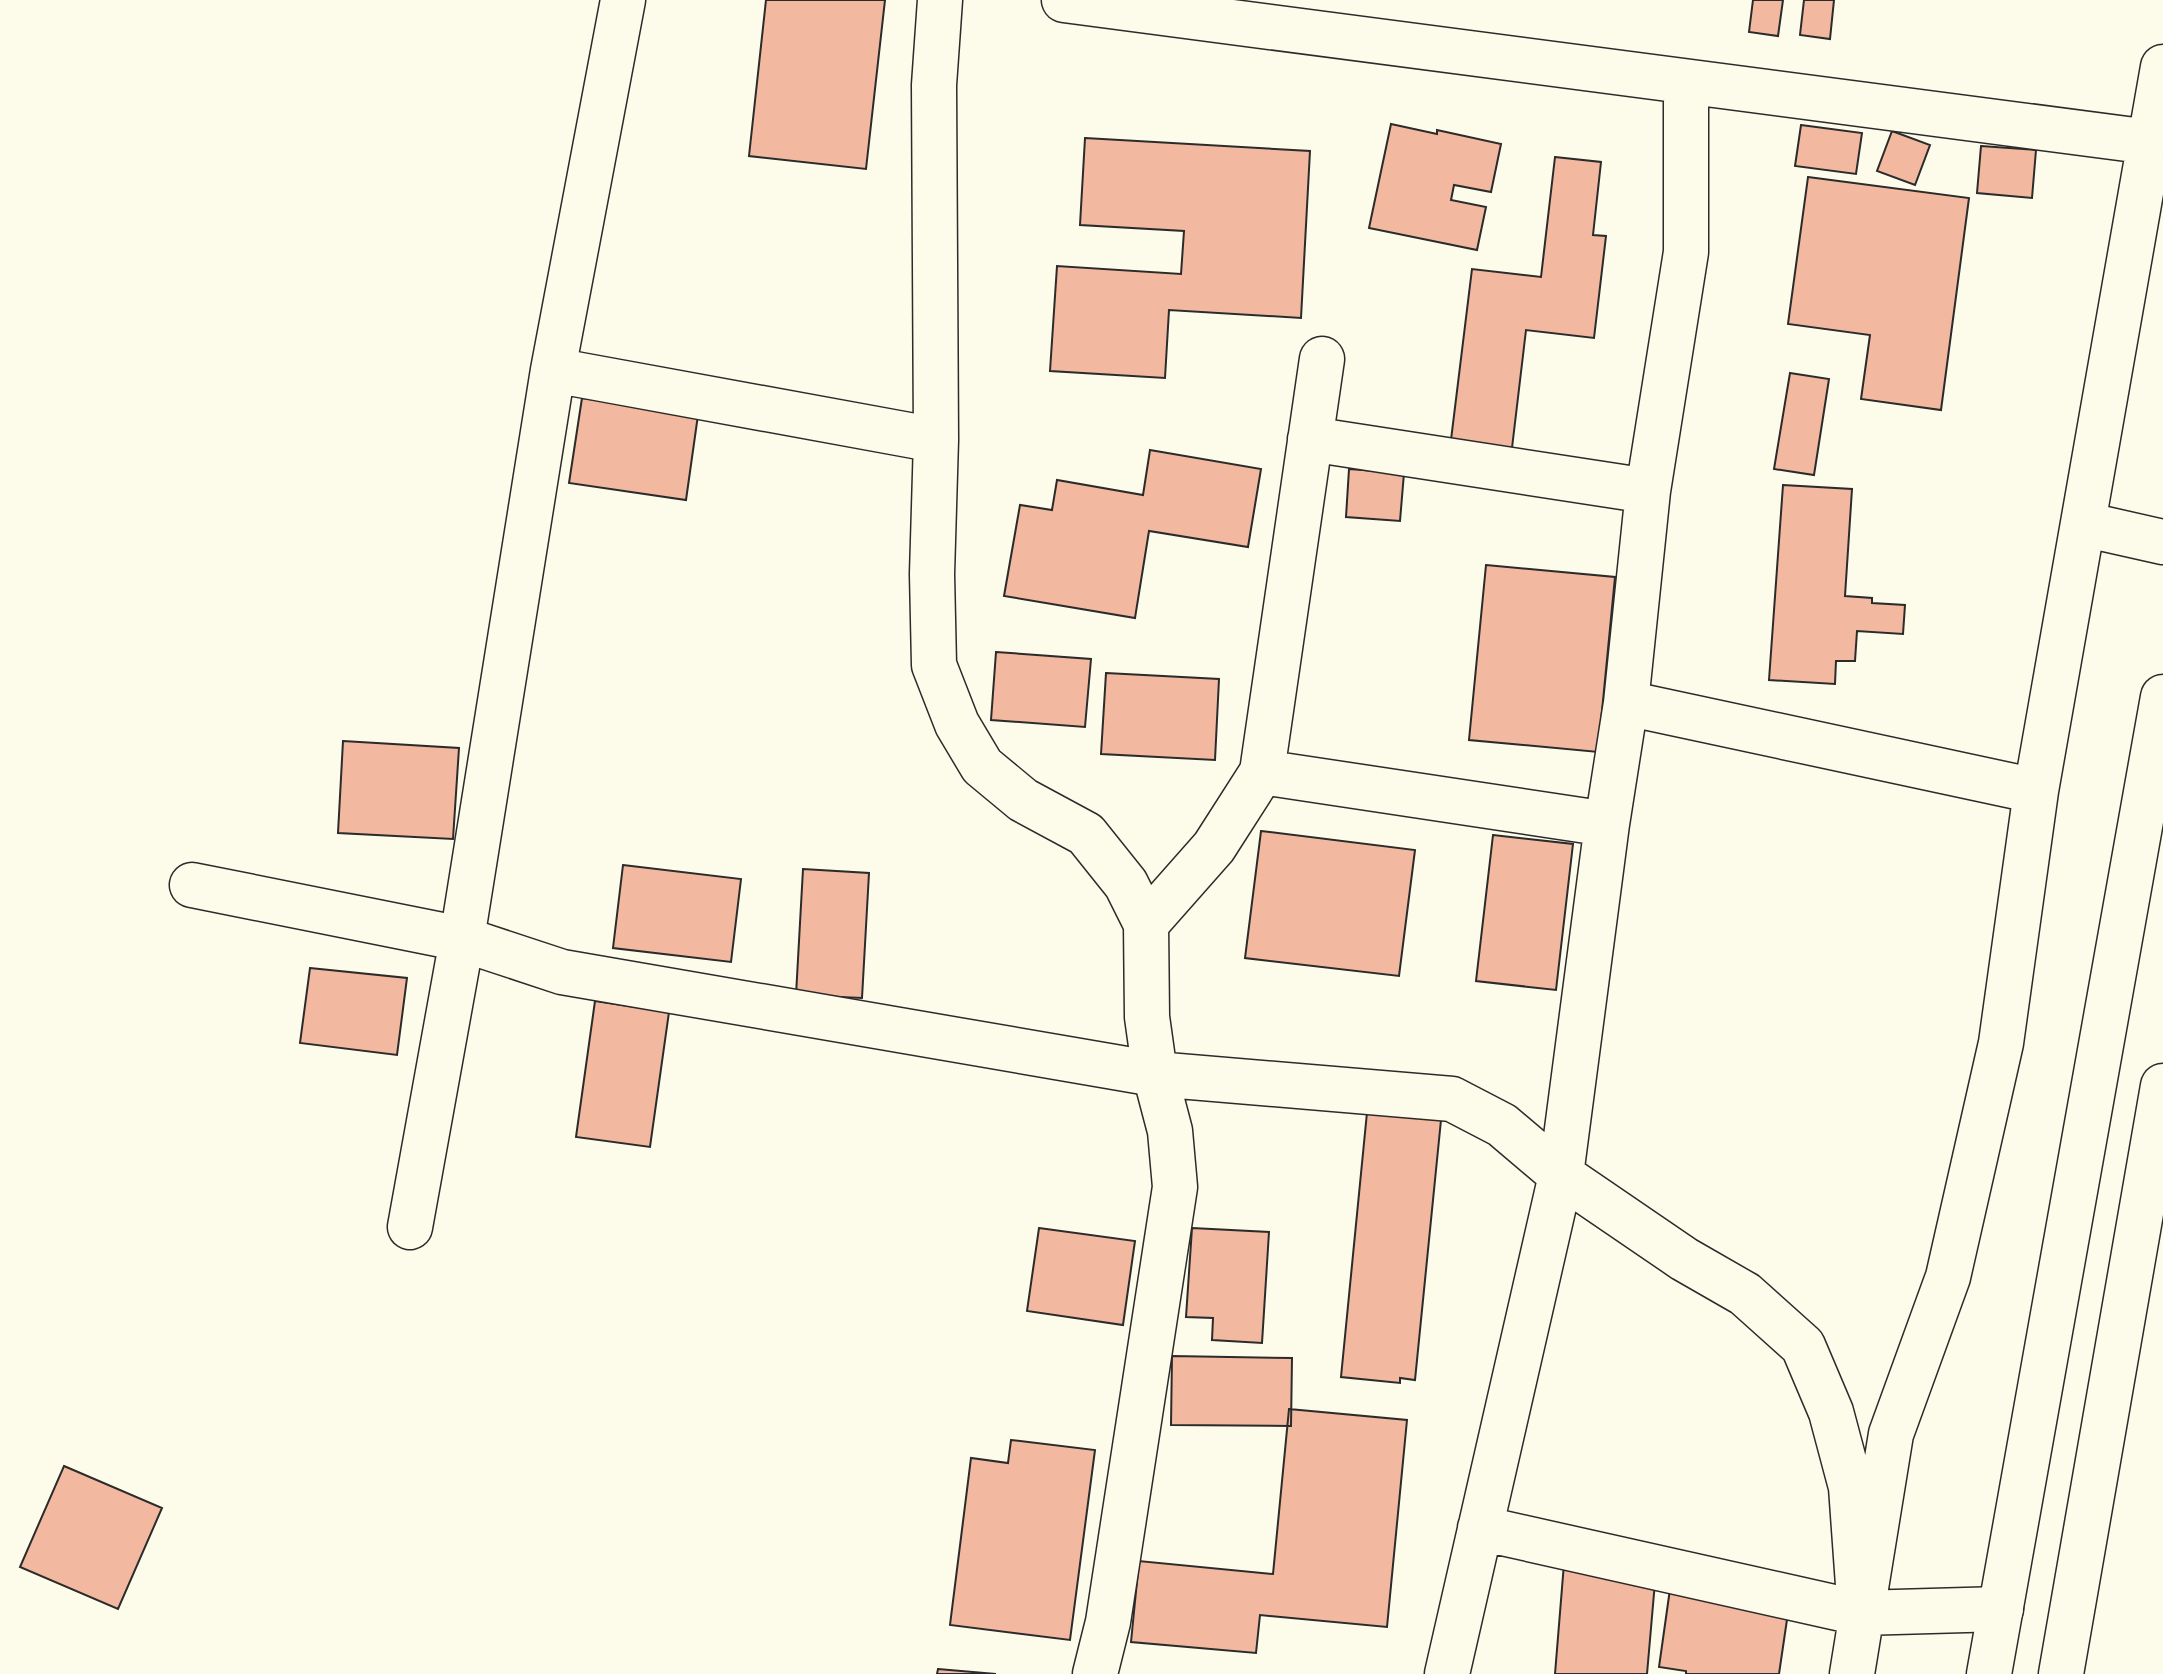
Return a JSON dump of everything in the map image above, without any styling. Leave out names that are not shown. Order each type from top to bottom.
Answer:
[{"type":"main road","points":[[410,1227],[462,939],[553,370],[623,0]]},
{"type":"main road","points":[[940,0],[934,85],[934,665],[957,724],[982,766],[1023,800],[1086,834],[1126,884],[1146,924],[1147,1017],[1155,1074],[1170,1131],[1175,1187],[1108,1622],[1095,1674]]},
{"type":"main road","points":[[1064,0],[2150,142]]},
{"type":"main road","points":[[1852,1674],[1891,1434],[1948,1277],[2001,1043],[2036,791],[2163,67]]},
{"type":"main road","points":[[1447,1674],[1561,1175],[1626,703],[1648,491],[1686,252],[1686,82]]},
{"type":"main road","points":[[1146,924],[1214,847],[1262,772],[1322,359]]},
{"type":"main road","points":[[553,370],[936,440]]},
{"type":"main road","points":[[1310,439],[1648,491]]},
{"type":"main road","points":[[2083,524],[2163,542]]},
{"type":"main road","points":[[1989,1674],[2163,697]]},
{"type":"main road","points":[[1626,703],[2036,791]]},
{"type":"main road","points":[[1262,772],[1607,824]]},
{"type":"main road","points":[[192,885],[462,939],[562,972],[1155,1074],[1452,1099],[1502,1125],[1561,1175],[1684,1259],[1745,1294],[1803,1346],[1831,1412],[1851,1487],[1860,1613]]},
{"type":"main road","points":[[2061,1674],[2150,1244],[2163,1086]]},
{"type":"main road","points":[[1480,1528],[1860,1613],[2001,1609]]},
{"type":"building","points":[[766,0],[885,0],[866,169],[749,156]]},
{"type":"building","points":[[1753,0],[1783,0],[1778,36],[1749,32]]},
{"type":"building","points":[[1804,0],[1834,0],[1830,39],[1800,35]]},
{"type":"building","points":[[1391,124],[1501,144],[1491,192],[1454,185],[1451,200],[1486,207],[1477,250],[1369,228]]},
{"type":"building","points":[[1801,125],[1862,133],[1856,174],[1795,166]]},
{"type":"building","points":[[1892,131],[1930,145],[1915,185],[1877,171]]},
{"type":"building","points":[[1085,138],[1310,151],[1301,318],[1169,310],[1165,378],[1050,371],[1057,266],[1181,274],[1184,231],[1080,225]]},
{"type":"building","points":[[1981,146],[2036,150],[2032,198],[1977,193]]},
{"type":"building","points":[[1555,157],[1601,162],[1593,235],[1606,236],[1594,338],[1526,330],[1512,448],[1451,440],[1472,269],[1541,277]]},
{"type":"building","points":[[1808,177],[1969,198],[1941,410],[1861,399],[1870,335],[1788,324]]},
{"type":"building","points":[[1790,373],[1829,379],[1814,475],[1774,469]]},
{"type":"building","points":[[582,398],[698,415],[686,500],[569,483]]},
{"type":"building","points":[[1150,450],[1261,469],[1248,547],[1149,531],[1135,618],[1004,596],[1020,505],[1052,510],[1057,480],[1143,495]]},
{"type":"building","points":[[1349,469],[1404,473],[1400,521],[1346,517]]},
{"type":"building","points":[[1783,485],[1852,489],[1845,596],[1872,598],[1872,603],[1905,605],[1903,634],[1857,631],[1855,661],[1836,661],[1835,684],[1769,680]]},
{"type":"building","points":[[1486,565],[1615,577],[1598,752],[1469,740]]},
{"type":"building","points":[[996,652],[1091,659],[1085,727],[991,720]]},
{"type":"building","points":[[1106,673],[1219,679],[1215,760],[1101,754]]},
{"type":"building","points":[[343,741],[459,748],[453,839],[338,833]]},
{"type":"building","points":[[1261,831],[1415,850],[1399,976],[1245,958]]},
{"type":"building","points":[[1493,835],[1573,844],[1556,990],[1476,981]]},
{"type":"building","points":[[623,865],[741,879],[731,962],[613,948]]},
{"type":"building","points":[[803,869],[869,873],[862,998],[796,995]]},
{"type":"building","points":[[310,968],[407,978],[397,1055],[300,1043]]},
{"type":"building","points":[[595,1001],[669,1012],[650,1147],[576,1137]]},
{"type":"building","points":[[1369,1092],[1443,1100],[1415,1380],[1400,1378],[1400,1383],[1341,1377]]},
{"type":"building","points":[[1039,1228],[1135,1241],[1123,1325],[1027,1311]]},
{"type":"building","points":[[1192,1228],[1269,1232],[1262,1343],[1212,1340],[1213,1318],[1186,1317]]},
{"type":"building","points":[[1172,1356],[1292,1358],[1291,1426],[1171,1425]]},
{"type":"building","points":[[1289,1409],[1407,1420],[1387,1627],[1260,1615],[1256,1653],[1131,1642],[1139,1561],[1273,1574]]},
{"type":"building","points":[[1011,1440],[1095,1450],[1070,1640],[950,1625],[971,1458],[1008,1463]]},
{"type":"building","points":[[64,1466],[162,1508],[118,1609],[20,1567]]},
{"type":"building","points":[[1565,1551],[1657,1559],[1647,1674],[1555,1674]]},
{"type":"building","points":[[1670,1589],[1789,1606],[1779,1674],[1686,1674],[1686,1671],[1659,1667]]},
{"type":"building","points":[[938,1669],[996,1674],[937,1674]]}]
